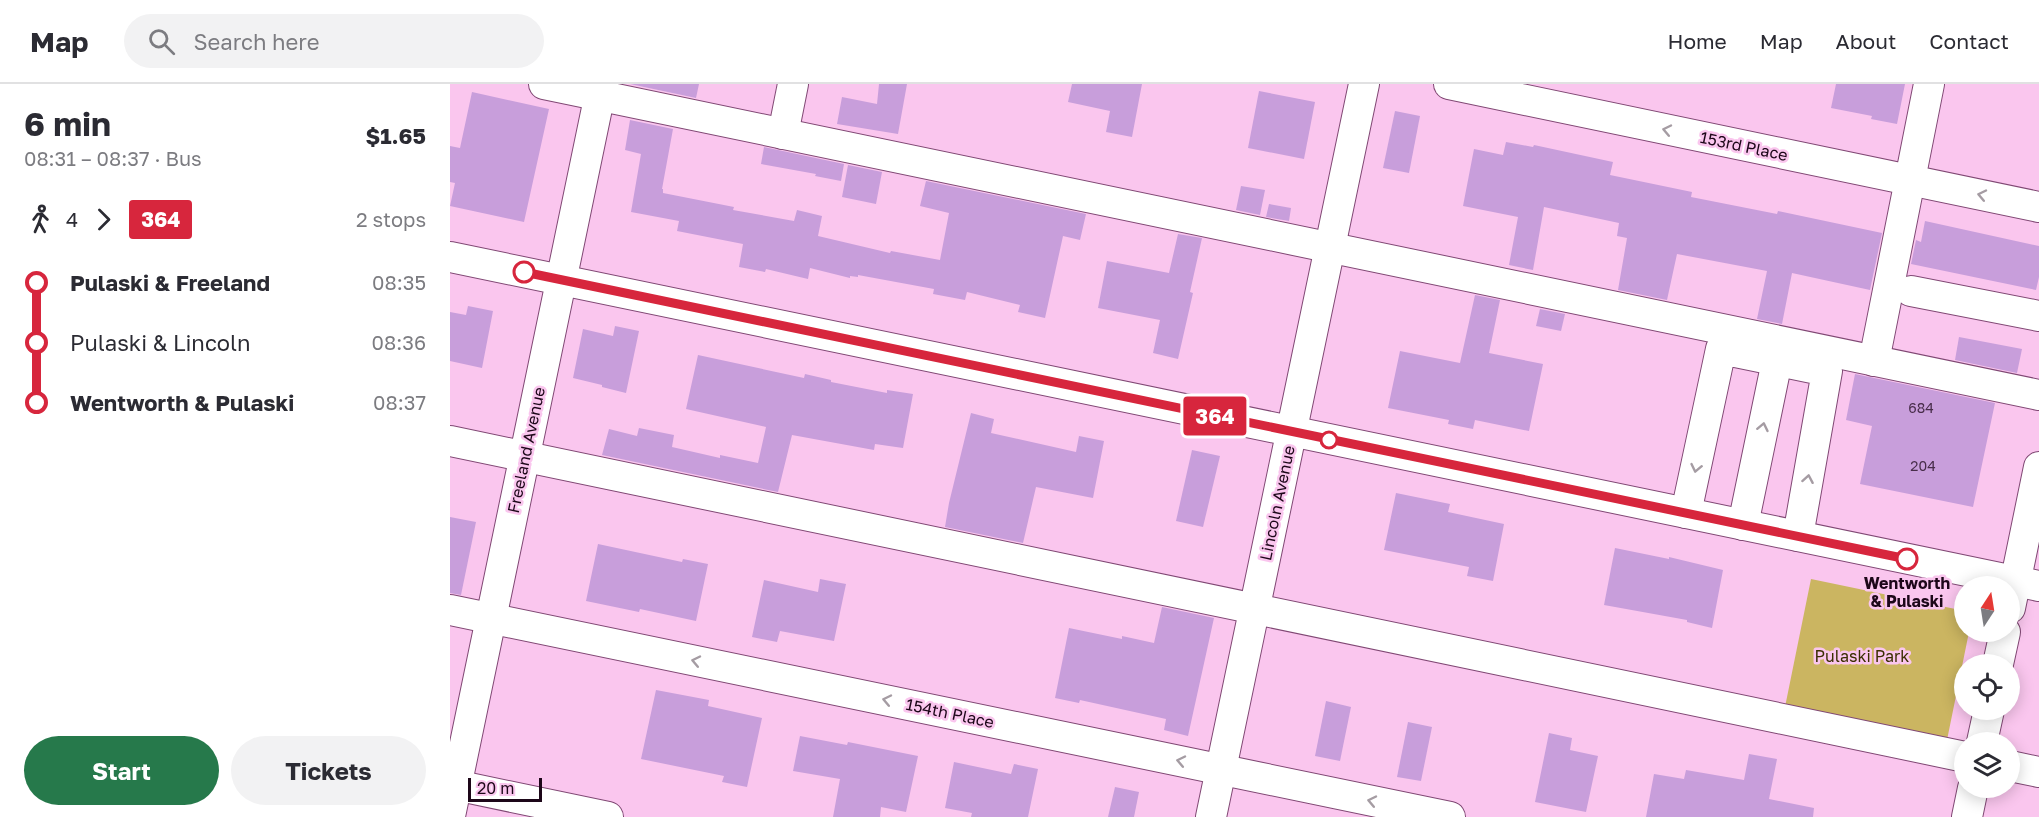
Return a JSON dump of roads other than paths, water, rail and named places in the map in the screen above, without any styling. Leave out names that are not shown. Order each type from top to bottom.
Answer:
[{"type":"street","points":[[544,84],[601,90],[783,134],[2039,395]]},
{"type":"street","points":[[783,134],[794,84]]},
{"type":"street","name":"Lincoln Avenue","points":[[1212,817],[1364,84]]},
{"type":"street","name":"153rd Place","points":[[1449,84],[2039,207]]},
{"type":"street","points":[[1874,361],[1929,84]]},
{"type":"street","name":"Freeland Avenue","points":[[450,816],[453,785],[491,618],[601,90]]},
{"type":"street","points":[[450,257],[1798,536],[2021,592],[2039,467]]},
{"type":"street","points":[[1911,291],[2039,316]]},
{"type":"street","points":[[1686,513],[1721,349],[1827,371],[1798,536]]},
{"type":"street","points":[[1743,525],[1777,361]]},
{"type":"street","points":[[450,441],[1954,755]]},
{"type":"street","name":"154th Place","points":[[450,610],[1450,817]]},
{"type":"street","points":[[2020,768],[2039,772]]},
{"type":"street","points":[[453,785],[608,817]]},
{"type":"street","points":[[1967,817],[1971,798]]},
{"type":"place","name":"Wentworth & Pulaski","points":[[1907,559]]},
{"type":"park label","name":"Pulaski Park","points":[[1862,656]]}]
